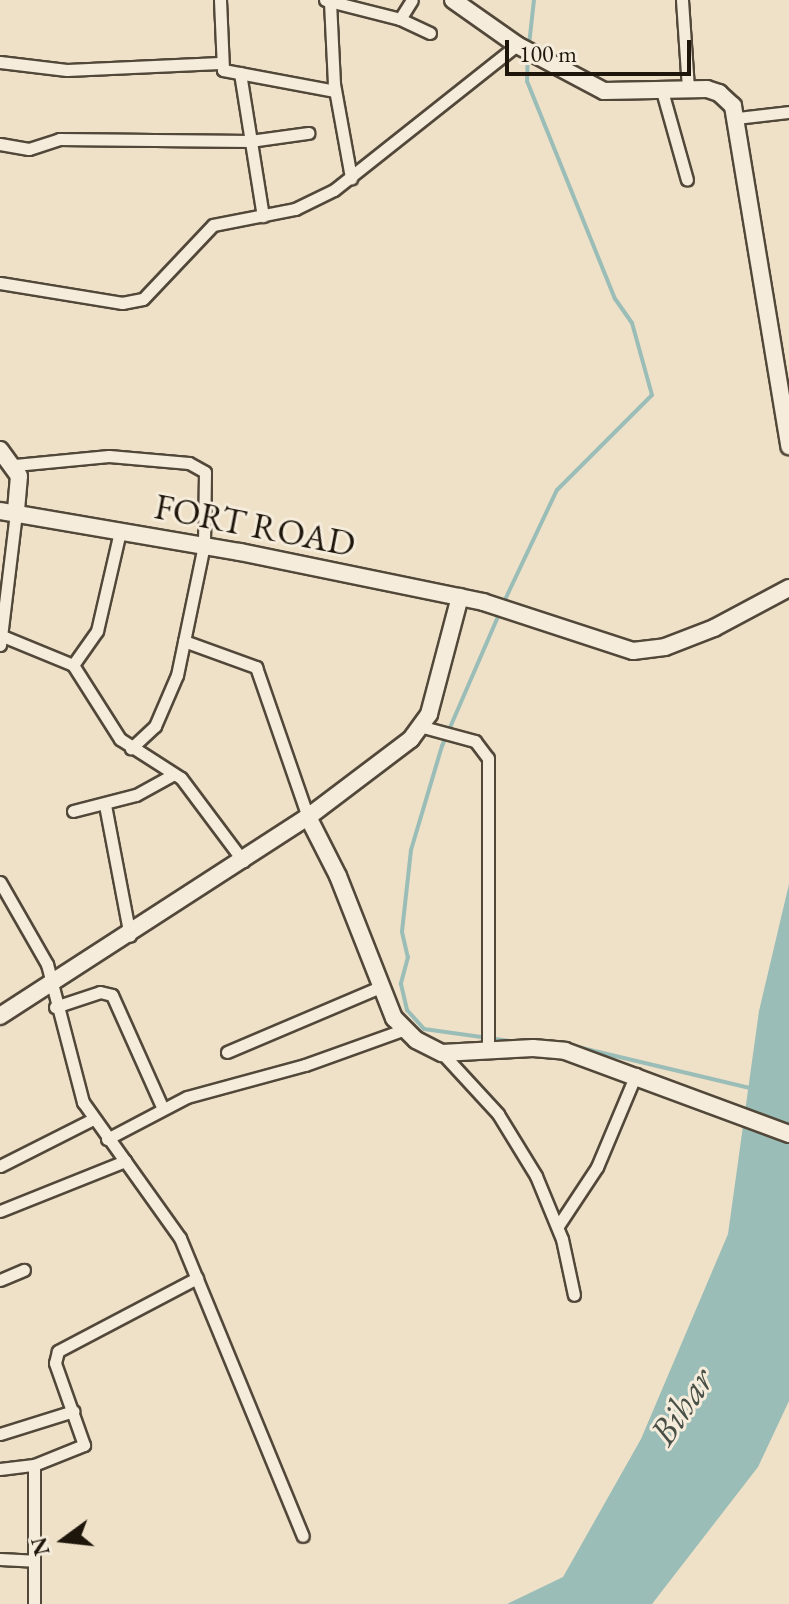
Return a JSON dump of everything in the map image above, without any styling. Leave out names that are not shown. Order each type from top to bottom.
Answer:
[{"type":"main road","points":[[462,3],[524,49],[604,91],[688,88],[719,93],[737,118],[789,446]]},
{"type":"main road","points":[[0,450],[15,465],[8,512]]},
{"type":"main road","name":"FORT ROAD","points":[[8,512],[204,545],[460,597],[646,651],[714,628],[789,588]]},
{"type":"main road","points":[[0,1016],[130,936],[308,817],[423,727],[460,597]]},
{"type":"main road","points":[[308,817],[338,876],[380,987],[403,1030],[442,1053],[565,1051],[636,1074],[789,1134]]},
{"type":"street","points":[[220,0],[220,63],[223,70],[335,91]]},
{"type":"street","points":[[400,19],[412,0]]},
{"type":"street","points":[[682,0],[688,88]]},
{"type":"street","points":[[351,178],[335,91],[327,1],[400,19],[430,33]]},
{"type":"street","points":[[0,283],[134,301],[150,293],[213,225],[295,209],[351,178],[524,49]]},
{"type":"street","points":[[0,62],[67,70],[220,63]]},
{"type":"street","points":[[240,73],[263,216]]},
{"type":"street","points":[[662,91],[687,180]]},
{"type":"street","points":[[737,118],[789,112]]},
{"type":"street","points":[[0,144],[29,149],[59,139],[250,141],[308,133]]},
{"type":"street","points":[[15,465],[109,456],[202,469],[204,545],[171,695],[155,726],[131,748]]},
{"type":"street","points":[[8,512],[1,639],[73,665],[112,729],[131,748],[174,774],[243,861]]},
{"type":"street","points":[[73,665],[97,631],[120,531]]},
{"type":"street","points":[[184,641],[256,667],[308,817]]},
{"type":"street","points":[[423,727],[475,741],[488,758],[488,1050]]},
{"type":"street","points":[[73,811],[105,805],[174,774]]},
{"type":"street","points":[[105,805],[130,936]]},
{"type":"street","points":[[0,882],[47,964],[49,985],[74,1079],[93,1119],[180,1238],[303,1536]]},
{"type":"street","points":[[227,1052],[380,987]]},
{"type":"street","points":[[55,1007],[109,992],[162,1107]]},
{"type":"street","points":[[107,1139],[162,1107],[403,1030]]},
{"type":"street","points":[[442,1053],[517,1142],[558,1226],[574,1295]]},
{"type":"street","points":[[558,1226],[597,1167],[636,1074]]},
{"type":"street","points":[[0,1166],[93,1119]]},
{"type":"street","points":[[0,1211],[125,1161]]},
{"type":"street","points":[[0,1280],[24,1270]]},
{"type":"street","points":[[0,1469],[34,1465],[84,1445],[55,1363],[58,1351],[197,1278]]},
{"type":"street","points":[[0,1434],[74,1411]]},
{"type":"street","points":[[34,1465],[34,1604]]},
{"type":"street","points":[[0,1559],[34,1561]]},
{"type":"water","name":"Bihar","points":[[789,884],[789,1401],[758,1467],[652,1604],[507,1604],[563,1577],[641,1439],[728,1234],[759,1011]]},
{"type":"waterway","points":[[529,45],[534,0]]},
{"type":"waterway","points":[[503,604],[557,490],[652,395],[632,323],[615,299],[527,81],[528,58]]},
{"type":"waterway","points":[[500,612],[442,746],[411,850],[402,932],[408,957],[401,984],[407,1010],[424,1029],[516,1042]]},
{"type":"waterway","points":[[565,1044],[750,1088]]}]
